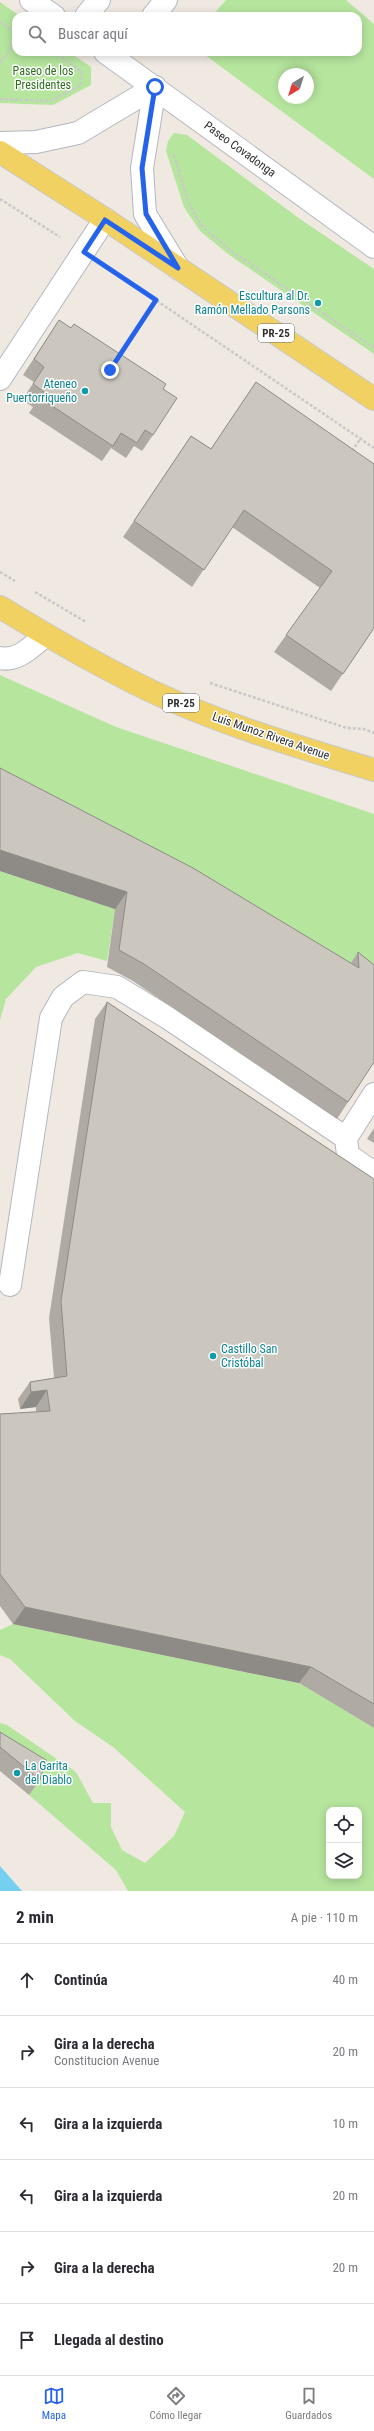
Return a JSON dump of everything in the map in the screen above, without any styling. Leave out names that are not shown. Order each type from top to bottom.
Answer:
[{"type":"main road","name":"PR-25","points":[[0,152],[178,268],[374,399]]},
{"type":"main road","name":"Luis Munoz Rivera Avenue","points":[[0,607],[46,635],[152,691],[254,732],[374,770]]},
{"type":"street","points":[[31,0],[48,12]]},
{"type":"street","points":[[89,12],[99,0]]},
{"type":"street","points":[[156,12],[166,0]]},
{"type":"street","name":"Paseo Covadonga","points":[[116,56],[155,87],[374,247]]},
{"type":"street","points":[[0,143],[36,142],[78,133],[155,87]]},
{"type":"street","points":[[155,87],[142,168],[146,214],[178,268]]},
{"type":"street","points":[[0,379],[105,220]]},
{"type":"street","points":[[0,658],[8,660],[20,656],[46,635]]},
{"type":"street","points":[[10,1284],[51,1018],[63,997],[83,982],[117,988],[162,1014],[346,1138]]},
{"type":"street","points":[[374,1094],[346,1138],[348,1155],[374,1173]]},
{"type":"path","points":[[0,22],[12,30]]},
{"type":"path","points":[[0,62],[6,56],[12,45]]},
{"type":"path","points":[[0,99],[50,101],[80,86],[82,72],[60,56]]},
{"type":"path","points":[[173,152],[189,204],[203,227],[230,250],[374,348]]},
{"type":"path","points":[[0,199],[84,252],[374,448]]},
{"type":"path","points":[[118,357],[156,300]]},
{"type":"path","points":[[349,455],[361,438]]},
{"type":"path","points":[[0,572],[21,584]]},
{"type":"path","points":[[28,588],[90,624]]},
{"type":"path","points":[[208,683],[347,728],[364,729],[374,733]]},
{"type":"green space","points":[[226,0],[346,0],[360,12],[216,12]]},
{"type":"green space","name":"Paseo de los Presidentes","points":[[0,2],[14,12],[12,12],[12,56],[75,56],[91,67],[91,85],[53,105],[0,103]]},
{"type":"green space","points":[[362,14],[374,24],[374,179],[206,56],[362,56]]},
{"type":"green space","points":[[174,133],[187,135],[300,219],[374,269],[374,354],[228,254],[200,231],[184,207],[166,151],[168,141]]},
{"type":"green space","points":[[0,675],[116,727],[374,814],[374,976],[0,791]]},
{"type":"green space","points":[[0,871],[115,909],[107,961],[78,953],[36,967],[6,999],[0,1020]]},
{"type":"green space","points":[[13,1624],[299,1683],[374,1728],[374,1891],[128,1891],[116,1870],[29,1795],[32,1788],[0,1752],[0,1723],[7,1725],[76,1772],[93,1803],[111,1803],[111,1827],[122,1850],[145,1863],[174,1836],[185,1812],[113,1747],[75,1721],[10,1659],[0,1655],[0,1630]]},
{"type":"water","points":[[0,1866],[22,1891],[0,1891]]},
{"type":"building","name":"Ateneo Puertorriqueño","points":[[59,320],[71,328],[74,324],[166,384],[163,389],[177,398],[153,435],[145,430],[137,443],[121,433],[113,446],[40,398],[44,392],[33,384],[44,367],[34,359]]},
{"type":"building","points":[[256,382],[374,464],[374,628],[343,674],[286,635],[332,571],[244,510],[204,570],[134,521],[191,436],[211,449]]},
{"type":"building","points":[[0,768],[193,868],[359,968],[358,952],[374,965],[374,1062],[348,1102],[144,964],[119,950],[127,892],[0,850]]},
{"type":"building","name":"Castillo San Cristóbal","points":[[107,1002],[374,1179],[374,1704],[311,1667],[25,1607],[0,1574],[0,1414],[50,1411],[47,1390],[31,1392],[30,1382],[67,1376],[61,1301]]},
{"type":"building","points":[[0,1732],[46,1760],[40,1780],[0,1747]]},
{"type":"place","name":"Escultura al Dr. Ramón Mellado Parsons","points":[[318,303]]},
{"type":"place","name":"Ateneo Puertorriqueño","points":[[85,391]]},
{"type":"place","name":"Castillo San Cristóbal","points":[[213,1356]]},
{"type":"place","name":"La Garita del Diablo","points":[[17,1773]]},
{"type":"route","points":[[110,370],[156,300],[84,252],[105,220],[178,268],[146,214],[142,168],[155,87]]}]
